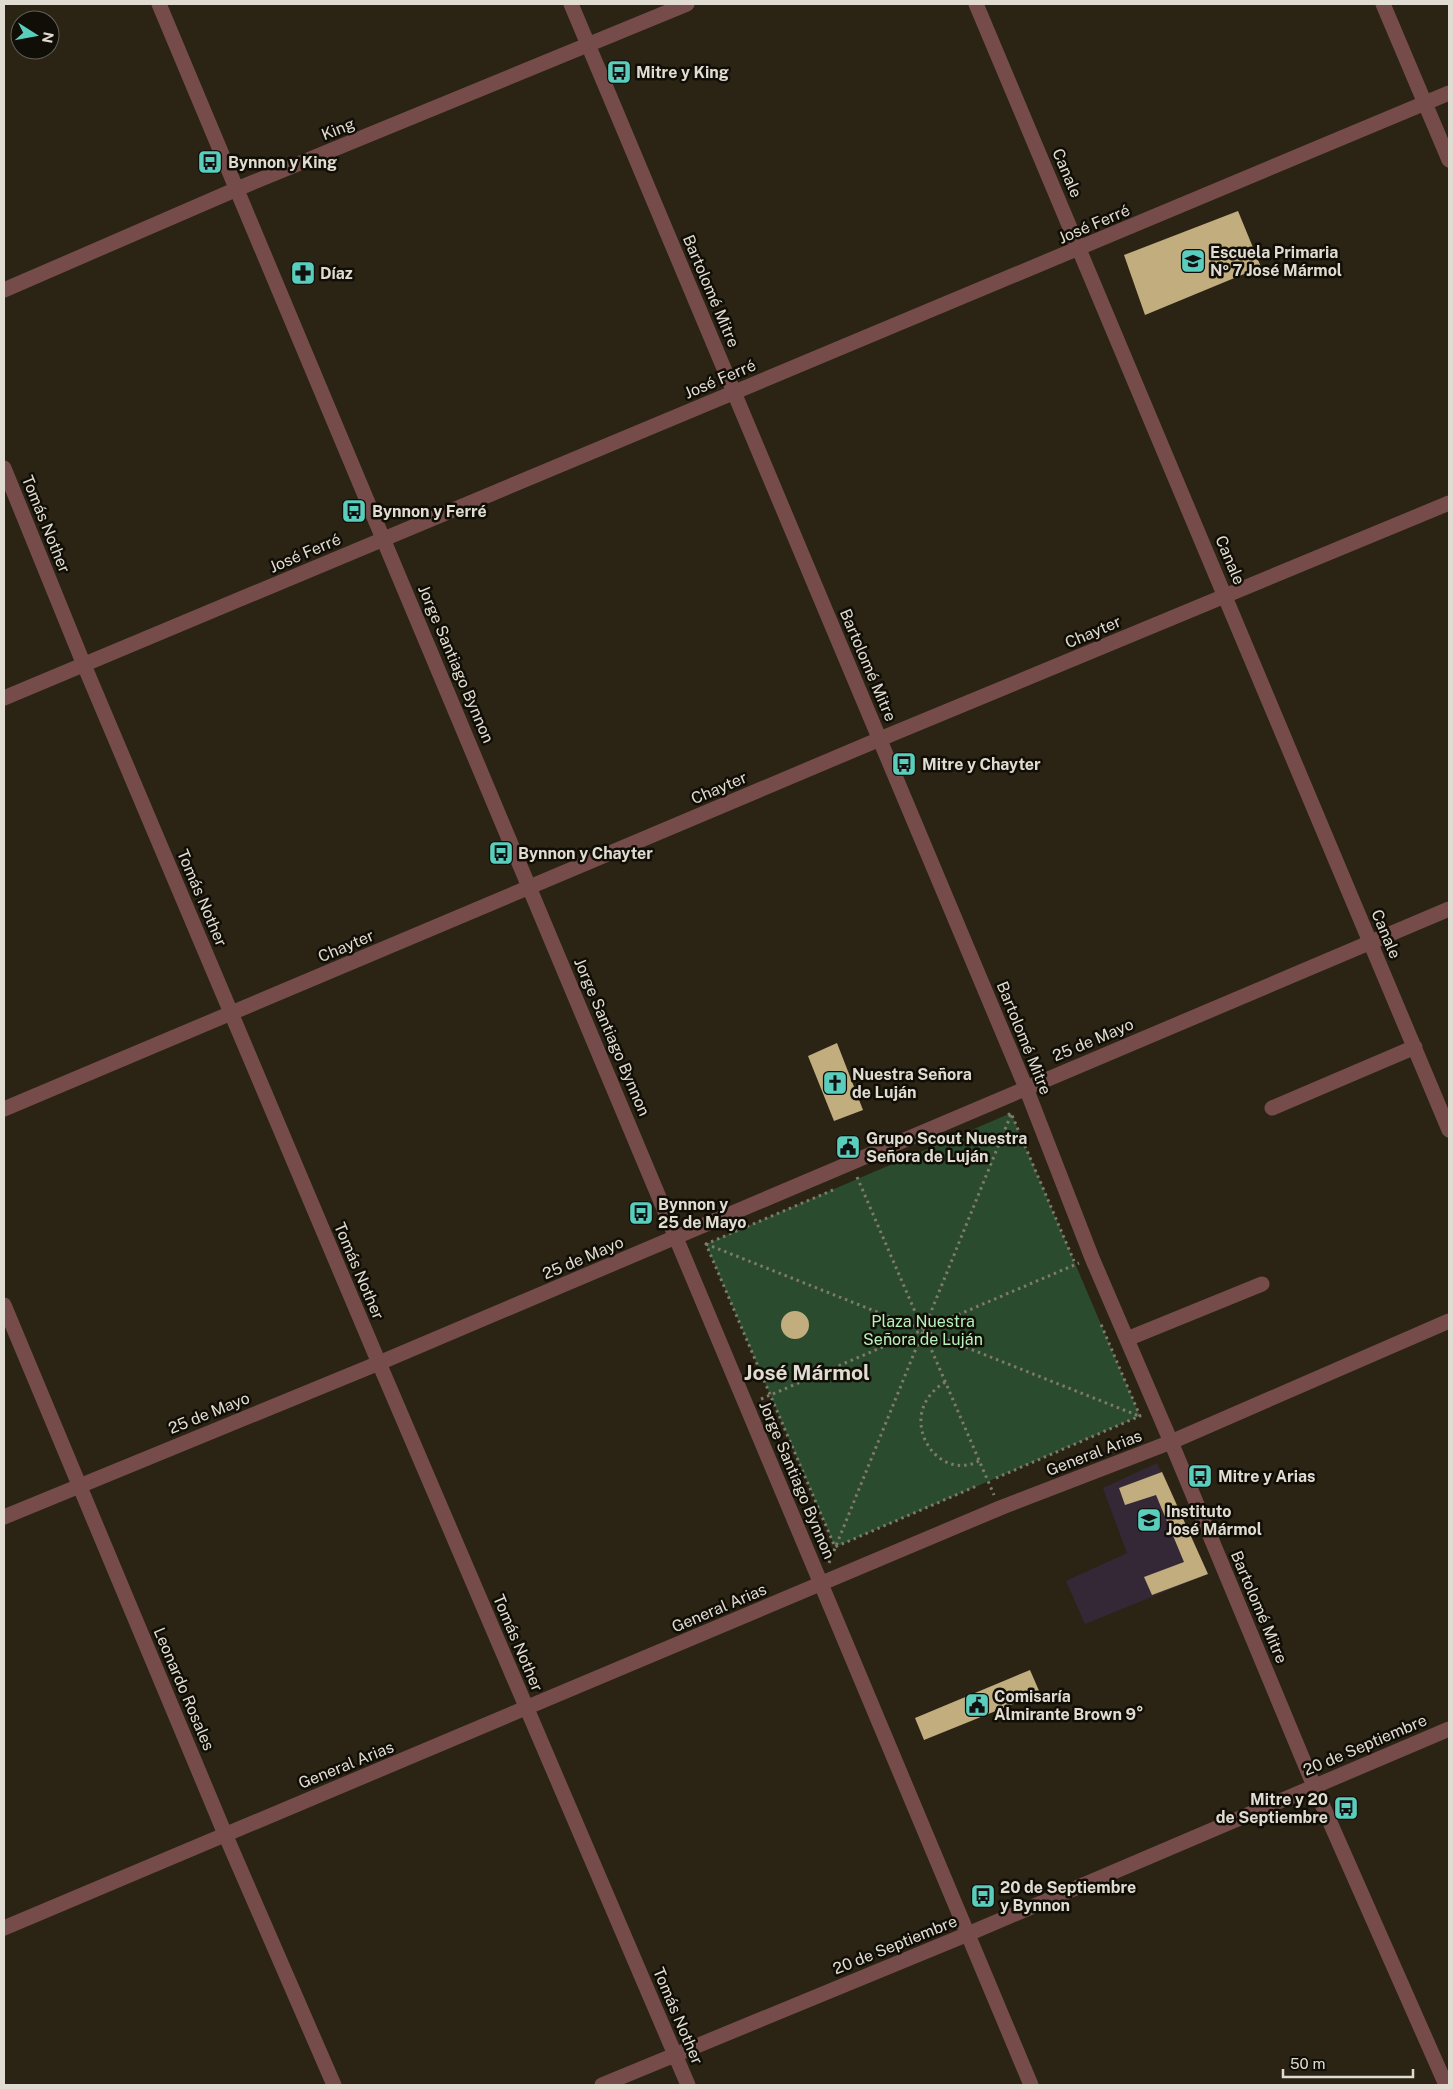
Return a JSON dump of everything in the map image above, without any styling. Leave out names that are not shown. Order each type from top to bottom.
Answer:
[{"type":"street","name":"Jorge Santiago Bynnon","points":[[159,4],[1031,2085]]},
{"type":"street","name":"Bartolomé Mitre","points":[[571,4],[1026,1088],[1092,1258],[1126,1339],[1171,1442],[1314,1786],[1446,2085]]},
{"type":"street","name":"King","points":[[4,290],[237,189],[687,4]]},
{"type":"street","name":"Canale","points":[[976,4],[1081,248],[1449,1130]]},
{"type":"street","points":[[1383,4],[1449,160]]},
{"type":"street","name":"José Ferré","points":[[4,698],[1449,93]]},
{"type":"street","name":"Tomás Nother","points":[[4,468],[84,665],[231,1014],[688,2085]]},
{"type":"street","name":"Chayter","points":[[4,1110],[880,739],[1449,503]]},
{"type":"street","name":"25 de Mayo","points":[[4,1517],[379,1363],[1449,909]]},
{"type":"street","points":[[1272,1108],[1415,1047]]},
{"type":"street","points":[[1126,1339],[1262,1284]]},
{"type":"street","name":"Leonardo Rosales","points":[[4,1305],[225,1834],[334,2085]]},
{"type":"street","name":"General Arias","points":[[4,1928],[1000,1508],[1171,1442],[1449,1321]]},
{"type":"street","name":"20 de Septiembre","points":[[602,2085],[968,1934],[1449,1729]]},
{"type":"path","points":[[822,1583],[834,1547],[1011,1113],[1026,1088]]},
{"type":"path","points":[[1002,1117],[1011,1113]]},
{"type":"path","points":[[1011,1113],[1076,1265]]},
{"type":"path","points":[[852,1162],[1000,1508]]},
{"type":"path","points":[[849,1183],[867,1175]]},
{"type":"path","points":[[706,1244],[840,1187]]},
{"type":"path","points":[[676,1237],[706,1244],[1163,1424]]},
{"type":"path","points":[[706,1244],[834,1547]]},
{"type":"path","points":[[746,1405],[1092,1258]]},
{"type":"path","points":[[1098,1318],[1140,1416]]},
{"type":"path","points":[[945,1382],[933,1391],[922,1409],[920,1430],[925,1443],[934,1454],[945,1461],[959,1465],[974,1464],[979,1461]]},
{"type":"path","points":[[996,1478],[1140,1416]]},
{"type":"path","points":[[834,1547],[979,1485]]},
{"type":"shaded area","name":"Instituto José Mármol","points":[[1157,1463],[1208,1574],[1085,1624],[1066,1581],[1127,1553],[1103,1488]]},
{"type":"green space","name":"Plaza Nuestra Señora de Luján","points":[[1011,1113],[1140,1416],[835,1547],[706,1244]]},
{"type":"building","name":"Escuela Primaria Nº 7 José Mármol","points":[[1238,211],[1261,267],[1145,315],[1124,255]]},
{"type":"building","name":"Nuestra Señora de Luján","points":[[837,1043],[863,1110],[834,1121],[808,1056]]},
{"type":"building","points":[[795,1311],[805,1315],[809,1325],[805,1335],[795,1339],[785,1335],[781,1325],[785,1315]]},
{"type":"building","points":[[1162,1472],[1208,1574],[1152,1595],[1144,1577],[1184,1562],[1156,1495],[1125,1505],[1119,1488]]},
{"type":"building","name":"Comisaría Almirante Brown 9°","points":[[1030,1670],[1040,1693],[924,1740],[915,1718]]},
{"type":"place","name":"Mitre y King","points":[[619,72]]},
{"type":"place","name":"Bynnon y King","points":[[210,162]]},
{"type":"place","name":"Escuela Primaria Nº 7 José Mármol","points":[[1193,261]]},
{"type":"place","name":"Díaz","points":[[303,273]]},
{"type":"place","name":"Bynnon y Ferré","points":[[354,511]]},
{"type":"place","name":"Mitre y Chayter","points":[[904,764]]},
{"type":"place","name":"Bynnon y Chayter","points":[[501,853]]},
{"type":"place","name":"Nuestra Señora de Luján","points":[[835,1083]]},
{"type":"place","name":"Grupo Scout Nuestra Señora de Luján","points":[[848,1147]]},
{"type":"place","name":"Bynnon y 25 de Mayo","points":[[641,1213]]},
{"type":"place","name":"Mitre y Arias","points":[[1200,1476]]},
{"type":"place","name":"Instituto José Mármol","points":[[1149,1520]]},
{"type":"place","name":"Comisaría Almirante Brown 9°","points":[[977,1705]]},
{"type":"place","name":"Mitre y 20 de Septiembre","points":[[1346,1808]]},
{"type":"place","name":"20 de Septiembre y Bynnon","points":[[983,1896]]},
{"type":"district","name":"José Mármol","points":[[807,1372]]}]
